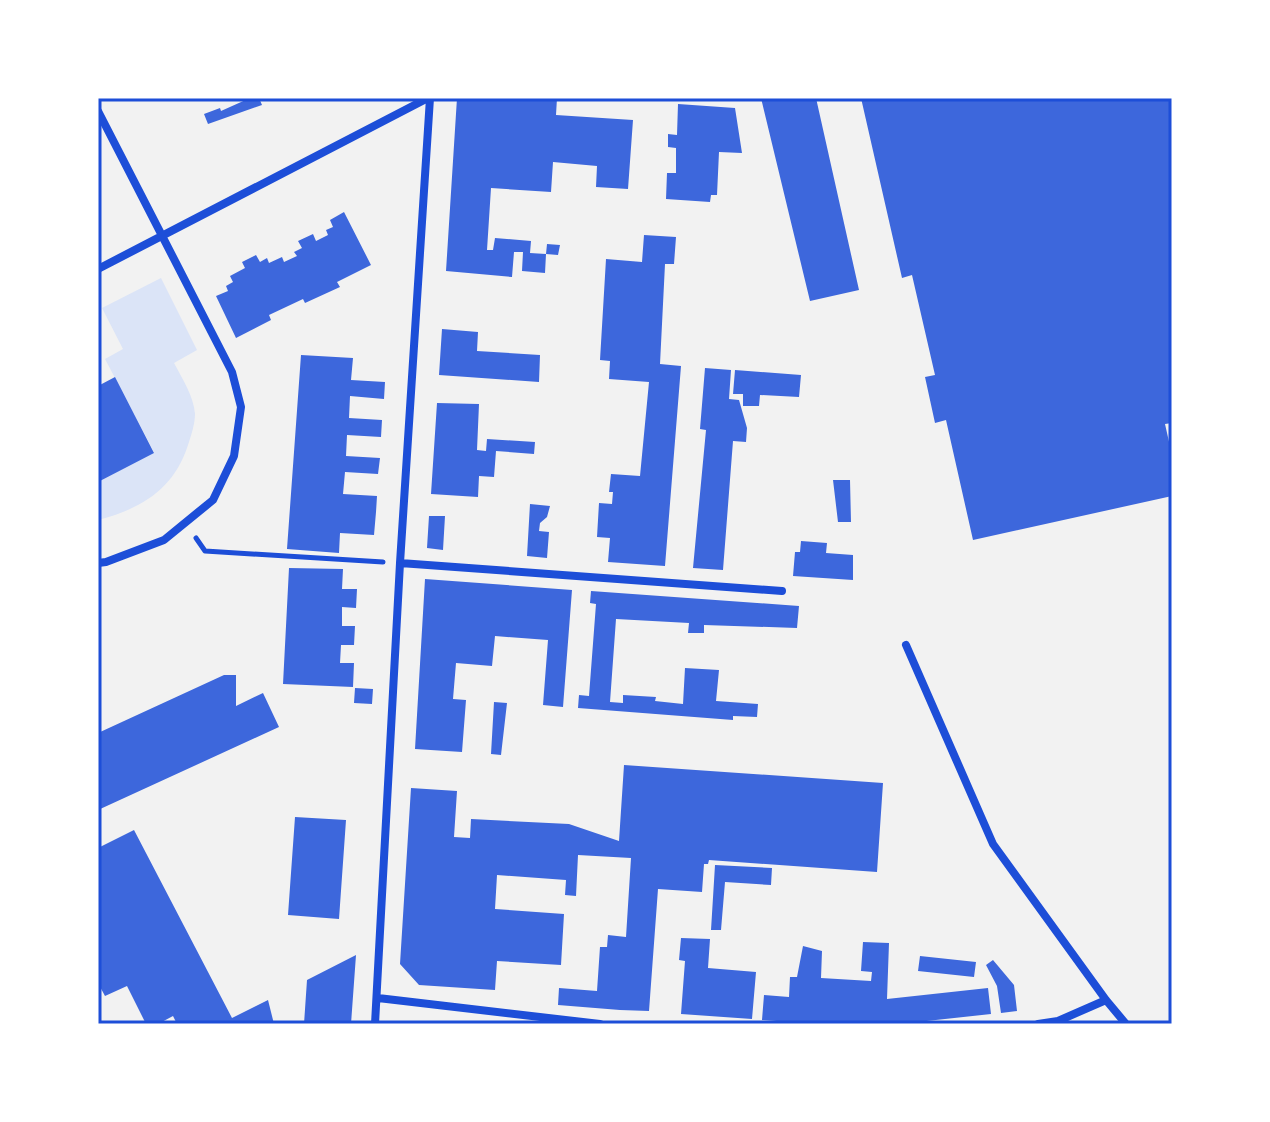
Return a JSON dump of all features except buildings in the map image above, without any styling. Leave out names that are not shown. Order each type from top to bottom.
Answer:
[{"type":"street","points":[[98,269],[429,98]]},
{"type":"street","points":[[375,1024],[429,98]]},
{"type":"street","points":[[98,111],[232,372],[241,407],[234,456],[213,500],[164,540],[98,563]]},
{"type":"street","points":[[400,563],[782,591]]},
{"type":"street","points":[[906,645],[993,844],[1126,1024]]},
{"type":"street","points":[[378,998],[600,1024]]},
{"type":"street","points":[[1038,1024],[1058,1021],[1106,1000]]},
{"type":"path","points":[[186,524],[205,551],[400,563]]},
{"type":"shaded area","points":[[161,278],[197,350],[174,363],[192,401],[195,414],[193,430],[182,460],[165,485],[142,503],[98,520],[98,482],[154,452],[105,359],[123,349],[102,308]]}]
